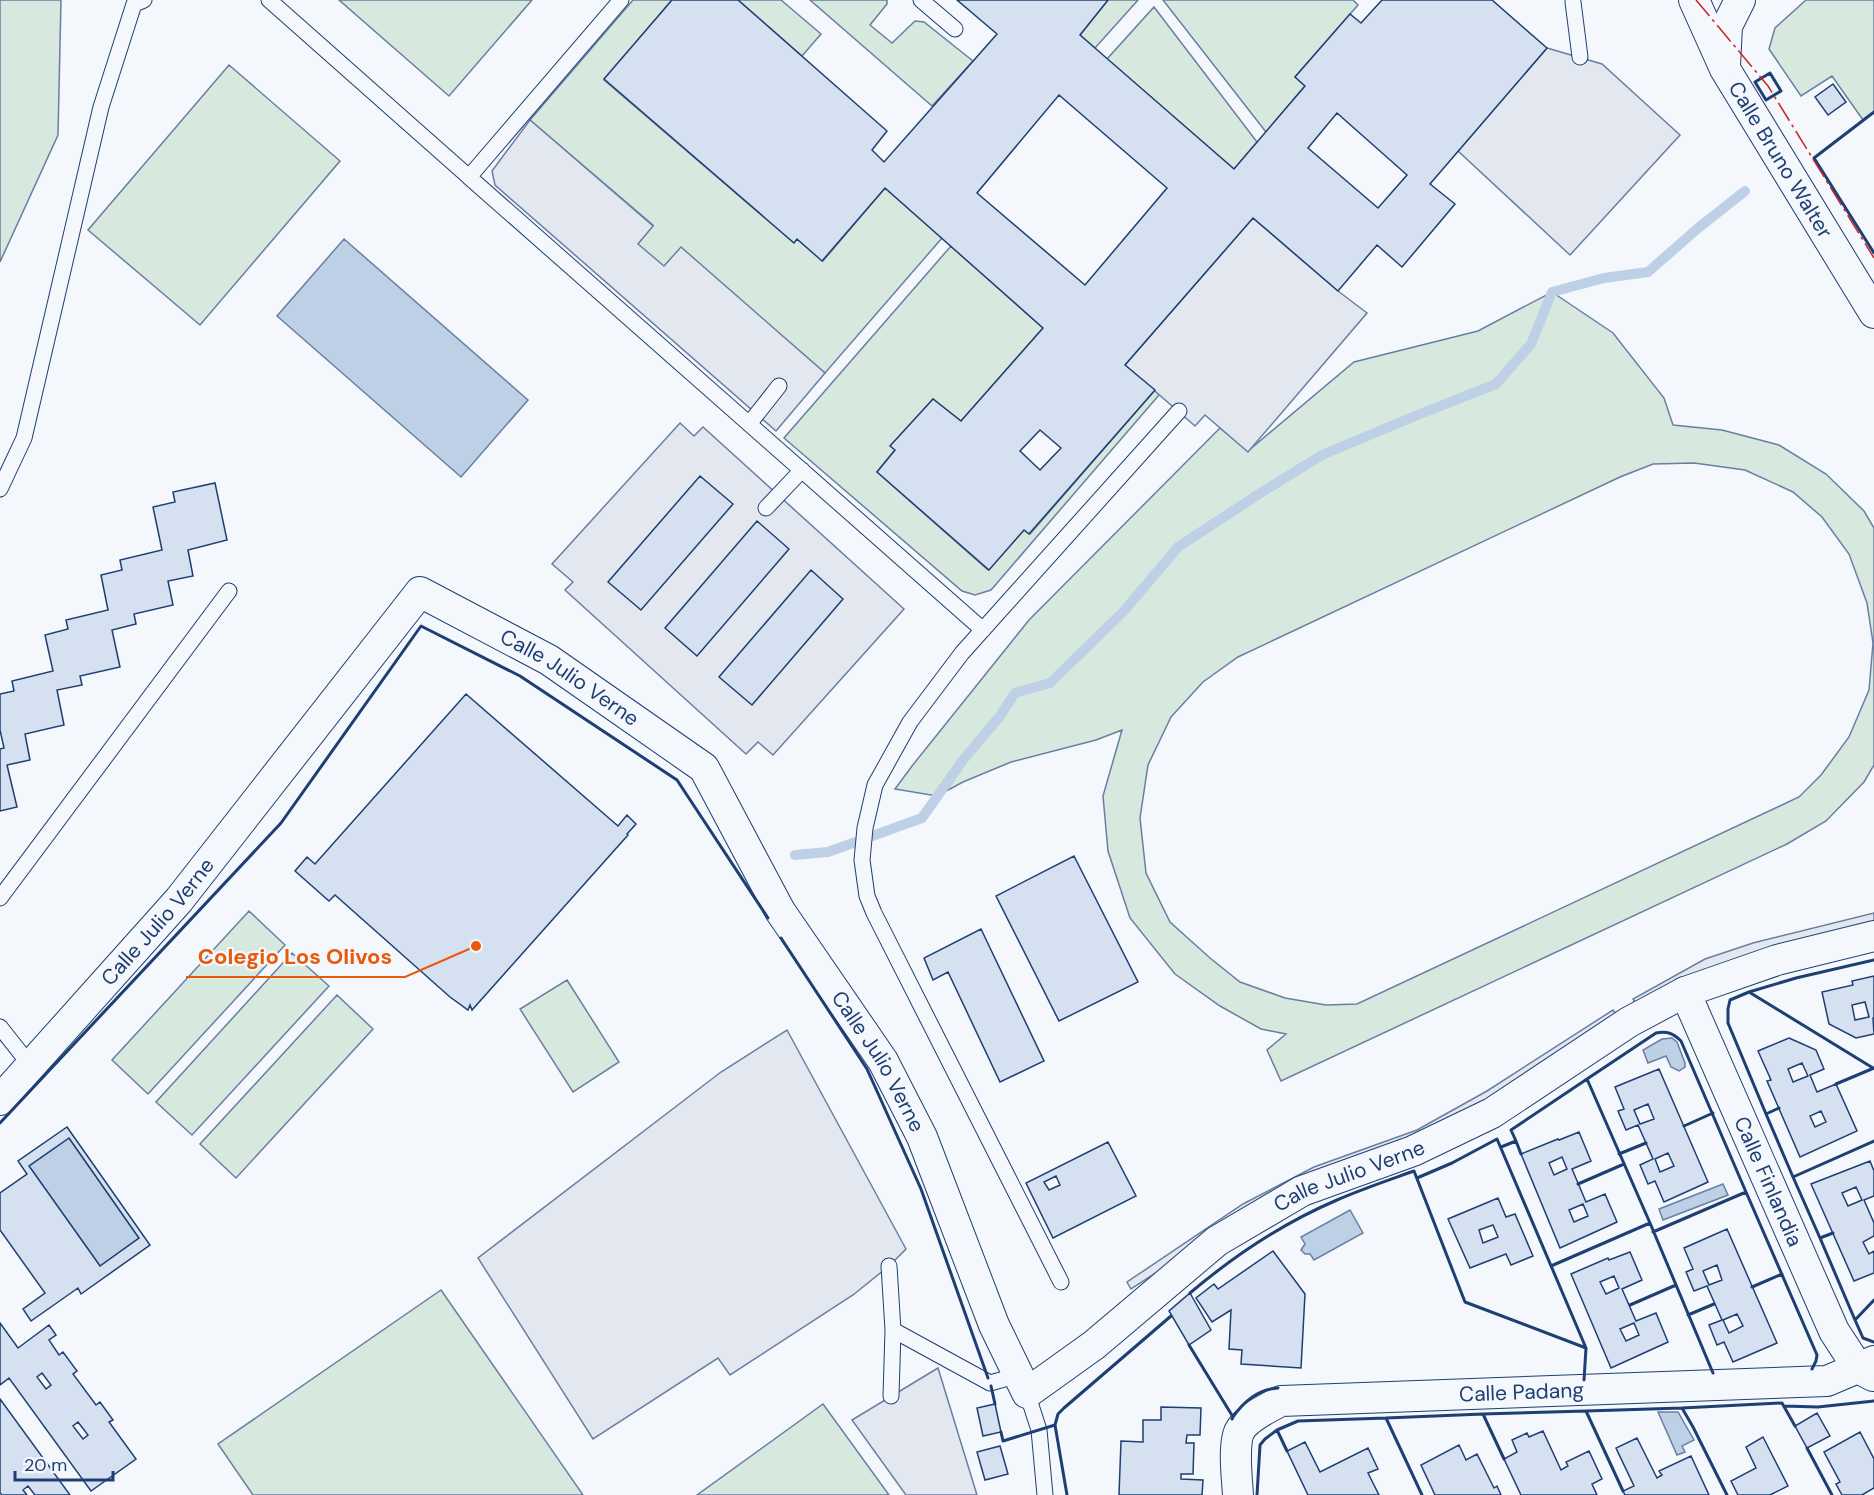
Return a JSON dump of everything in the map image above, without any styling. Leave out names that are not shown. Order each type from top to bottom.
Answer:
[{"type":"street","name":"Calle Bruno Walter","points":[[1694,0],[1725,69],[1874,313]]},
{"type":"street","points":[[1725,69],[1728,26],[1740,0]]},
{"type":"street","name":"Calle Julio Verne","points":[[0,1100],[179,900],[420,592],[549,660],[704,768],[780,911],[888,1070],[922,1137],[994,1325],[1023,1384],[1094,1345],[1217,1241],[1302,1191],[1413,1151],[1492,1113],[1629,1022],[1685,992],[1777,960],[1874,936]]},
{"type":"street","name":"Calle Finlandia","points":[[1685,992],[1834,1331],[1868,1369]]},
{"type":"street","name":"Calle Padang","points":[[1238,1495],[1236,1451],[1239,1431],[1258,1413],[1281,1401],[1827,1380],[1868,1369]]},
{"type":"lane","points":[[0,489],[24,438],[101,107],[134,4],[144,0]]},
{"type":"lane","points":[[269,0],[983,630]]},
{"type":"lane","points":[[470,177],[501,149],[621,0]]},
{"type":"lane","points":[[921,0],[955,28]]},
{"type":"lane","points":[[1573,1],[1580,57]]},
{"type":"lane","points":[[749,424],[779,386]]},
{"type":"lane","points":[[1061,1282],[874,913],[867,896],[862,860],[865,828],[875,785],[910,722],[962,653],[1179,411]]},
{"type":"lane","points":[[766,508],[801,470]]},
{"type":"lane","points":[[0,898],[229,591]]},
{"type":"lane","points":[[0,1027],[30,1065]]},
{"type":"lane","points":[[889,1266],[893,1330],[891,1396]]},
{"type":"lane","points":[[893,1330],[990,1383],[1023,1384],[1039,1430],[1045,1495]]},
{"type":"shaded area","points":[[0,0],[61,0],[58,135],[0,262]]},
{"type":"shaded area","points":[[339,0],[532,0],[449,96]]},
{"type":"shaded area","points":[[633,0],[672,0],[604,80],[793,242],[797,239],[823,261],[885,188],[942,238],[825,373],[681,248],[664,267],[637,244],[653,225],[530,120]]},
{"type":"shaded area","points":[[738,0],[781,0],[821,34],[802,56]]},
{"type":"shaded area","points":[[810,0],[887,0],[887,4],[870,25],[892,43],[915,21],[924,22],[973,61],[932,106]]},
{"type":"shaded area","points":[[1108,0],[1138,0],[1095,48],[1080,35]]},
{"type":"shaded area","points":[[1163,0],[1353,0],[1358,5],[1295,77],[1305,86],[1266,132]]},
{"type":"shaded area","points":[[1806,0],[1874,0],[1874,112],[1863,120],[1832,76],[1801,96],[1769,49],[1775,28]]},
{"type":"shaded area","points":[[1154,7],[1257,142],[1234,169],[1107,59]]},
{"type":"shaded area","points":[[1547,48],[1602,64],[1680,135],[1570,255],[1458,151]]},
{"type":"shaded area","points":[[229,65],[340,161],[200,325],[88,230]]},
{"type":"shaded area","points":[[530,120],[653,226],[638,244],[664,266],[681,247],[825,373],[776,431],[495,185],[492,171]]},
{"type":"shaded area","points":[[1253,218],[1367,313],[1248,452],[1205,415],[1195,426],[1125,365]]},
{"type":"shaded area","points":[[951,246],[1043,328],[961,421],[933,399],[891,446],[895,450],[877,472],[988,570],[1024,530],[1030,534],[1155,390],[1159,395],[991,590],[975,595],[962,591],[784,438]]},
{"type":"shaded area","points":[[1552,292],[1613,333],[1664,398],[1673,425],[1722,430],[1779,445],[1826,474],[1864,511],[1874,528],[1874,765],[1864,782],[1826,821],[1787,844],[1281,1081],[1267,1050],[1286,1034],[1261,1029],[1220,1006],[1175,974],[1130,918],[1108,851],[1103,796],[1122,730],[1096,740],[1011,762],[963,782],[937,796],[895,789],[1029,620],[1220,428],[1248,451],[1354,362],[1478,331]],"holes":[[[1694,463],[1745,470],[1793,492],[1822,517],[1849,554],[1867,603],[1873,643],[1869,690],[1849,737],[1821,775],[1799,797],[1357,1004],[1326,1005],[1285,998],[1240,982],[1170,922],[1146,873],[1140,818],[1148,765],[1171,717],[1203,682],[1238,657],[1620,477],[1653,464]]]},
{"type":"shaded area","points":[[680,423],[694,436],[703,427],[904,609],[773,755],[758,742],[746,754],[565,590],[573,582],[552,564]]},
{"type":"shaded area","points":[[249,911],[285,945],[148,1094],[112,1060]]},
{"type":"shaded area","points":[[1874,913],[1874,924],[1639,1009],[1633,999],[1705,959],[1753,943]]},
{"type":"shaded area","points":[[292,953],[329,986],[192,1135],[156,1102]]},
{"type":"shaded area","points":[[567,980],[619,1062],[573,1092],[520,1009]]},
{"type":"shaded area","points":[[337,995],[373,1029],[236,1178],[200,1144]]},
{"type":"shaded area","points":[[1613,1010],[1620,1020],[1492,1100],[1251,1211],[1131,1289],[1127,1282],[1243,1204],[1314,1167],[1417,1130],[1487,1091]]},
{"type":"shaded area","points":[[787,1030],[906,1249],[853,1295],[730,1375],[718,1358],[593,1439],[478,1258],[721,1072]]},
{"type":"shaded area","points":[[441,1290],[583,1495],[253,1495],[218,1444]]},
{"type":"shaded area","points":[[938,1368],[977,1495],[906,1495],[852,1420]]},
{"type":"shaded area","points":[[823,1404],[889,1495],[697,1495]]},
{"type":"water","points":[[344,239],[528,400],[461,477],[277,316]]},
{"type":"water","points":[[1672,1038],[1677,1042],[1685,1067],[1679,1071],[1671,1067],[1666,1056],[1648,1063],[1643,1050],[1662,1039]]},
{"type":"water","points":[[69,1138],[139,1238],[100,1266],[29,1166]]},
{"type":"water","points":[[1723,1184],[1728,1195],[1663,1220],[1659,1209]]},
{"type":"water","points":[[1350,1210],[1363,1233],[1314,1260],[1310,1254],[1305,1254],[1301,1250],[1305,1244],[1301,1237]]},
{"type":"water","points":[[1658,1412],[1678,1412],[1694,1440],[1682,1446],[1685,1452],[1677,1455]]},
{"type":"building","points":[[672,0],[738,0],[887,131],[872,150],[884,162],[997,34],[957,0],[1108,0],[1080,35],[1234,169],[1305,86],[1295,77],[1350,14],[1361,23],[1382,0],[1492,0],[1547,48],[1430,184],[1455,204],[1402,267],[1377,245],[1338,291],[1253,218],[1125,365],[1155,390],[1029,534],[1024,530],[989,570],[877,472],[895,450],[890,446],[933,399],[961,421],[1043,328],[885,188],[822,261],[797,239],[794,243],[604,79]],"holes":[[[1059,95],[1167,188],[1085,285],[977,193]],[[1337,113],[1407,175],[1378,208],[1308,148]],[[1040,430],[1061,448],[1040,470],[1020,451]]]},
{"type":"building","points":[[1833,84],[1846,102],[1828,115],[1815,97]]},
{"type":"building","points":[[700,476],[733,504],[641,610],[608,582]]},
{"type":"building","points":[[215,483],[227,540],[188,550],[193,576],[168,581],[173,605],[134,614],[136,624],[112,630],[120,667],[80,676],[82,685],[57,690],[64,725],[25,734],[30,760],[7,765],[17,807],[0,811],[0,749],[4,748],[0,730],[0,694],[14,691],[12,681],[53,671],[45,635],[68,629],[66,620],[108,610],[101,575],[122,570],[120,560],[162,550],[153,507],[175,502],[173,492]]},
{"type":"building","points":[[757,521],[789,549],[697,656],[665,628]]},
{"type":"building","points":[[811,570],[843,599],[752,705],[719,677]]},
{"type":"building","points":[[466,694],[618,826],[627,815],[636,824],[472,1010],[470,1005],[468,1010],[450,997],[335,895],[329,901],[295,871],[307,857],[315,864]]},
{"type":"building","points":[[1074,856],[1138,982],[1059,1021],[996,896]]},
{"type":"building","points":[[981,929],[1044,1061],[1000,1082],[948,972],[933,980],[924,958]]},
{"type":"building","points":[[1874,976],[1874,1034],[1856,1038],[1829,1024],[1822,992],[1853,985],[1852,981]],"holes":[[[1865,1002],[1869,1017],[1855,1020],[1852,1005]]]},
{"type":"building","points":[[1789,1038],[1816,1050],[1824,1069],[1810,1075],[1817,1092],[1836,1084],[1857,1131],[1800,1157],[1767,1081],[1771,1080],[1758,1051]],"holes":[[[1802,1063],[1808,1076],[1793,1082],[1788,1069]],[[1821,1111],[1826,1122],[1815,1127],[1810,1116]]]},
{"type":"building","points":[[1659,1069],[1708,1182],[1664,1202],[1655,1181],[1648,1184],[1640,1165],[1653,1159],[1638,1125],[1626,1130],[1618,1111],[1624,1109],[1615,1087]],"holes":[[[1648,1104],[1654,1119],[1640,1124],[1634,1110]],[[1668,1153],[1674,1166],[1660,1172],[1655,1159]]]},
{"type":"building","points":[[67,1127],[150,1245],[81,1294],[78,1288],[31,1321],[23,1309],[45,1293],[0,1230],[0,1193],[27,1174],[18,1161]],"holes":[[[69,1138],[139,1238],[100,1266],[29,1166]]]},
{"type":"building","points":[[1579,1132],[1591,1161],[1572,1169],[1586,1202],[1605,1194],[1617,1222],[1560,1248],[1521,1154]],"holes":[[[1562,1157],[1567,1169],[1554,1175],[1549,1163]],[[1583,1204],[1588,1216],[1574,1222],[1569,1210]]]},
{"type":"building","points":[[1108,1142],[1136,1196],[1053,1238],[1026,1183]],"holes":[[[1056,1176],[1060,1185],[1049,1190],[1044,1182]]]},
{"type":"building","points":[[1870,1161],[1874,1171],[1874,1196],[1864,1200],[1874,1223],[1874,1236],[1863,1242],[1869,1254],[1874,1251],[1874,1273],[1854,1281],[1811,1184]],"holes":[[[1856,1187],[1862,1200],[1848,1206],[1842,1193]]]},
{"type":"building","points":[[1498,1198],[1506,1217],[1515,1214],[1533,1256],[1511,1265],[1506,1254],[1470,1268],[1448,1219]],"holes":[[[1493,1225],[1498,1237],[1483,1243],[1479,1230]]]},
{"type":"building","points":[[1727,1229],[1777,1343],[1733,1362],[1724,1342],[1717,1345],[1709,1325],[1722,1320],[1707,1286],[1694,1291],[1686,1272],[1693,1269],[1684,1248]],"holes":[[[1717,1265],[1722,1280],[1709,1285],[1703,1271]],[[1737,1314],[1743,1326],[1729,1333],[1723,1320]]]},
{"type":"building","points":[[1273,1251],[1305,1294],[1301,1368],[1241,1364],[1242,1350],[1229,1349],[1231,1310],[1212,1322],[1196,1298],[1214,1284],[1218,1289]]},
{"type":"building","points":[[1630,1252],[1642,1280],[1622,1289],[1636,1321],[1656,1313],[1668,1342],[1611,1368],[1571,1274],[1608,1258],[1609,1260]],"holes":[[[1614,1276],[1619,1288],[1606,1294],[1600,1282]],[[1634,1323],[1639,1335],[1626,1341],[1620,1329]]]},
{"type":"building","points":[[1190,1293],[1211,1330],[1189,1345],[1169,1311]]},
{"type":"building","points":[[0,1323],[18,1348],[49,1325],[56,1335],[49,1340],[59,1355],[63,1352],[77,1371],[73,1374],[96,1405],[100,1402],[113,1420],[109,1422],[136,1459],[91,1491],[9,1378],[0,1385]],"holes":[[[42,1373],[51,1385],[46,1389],[37,1377]],[[78,1422],[88,1435],[83,1439],[73,1426]]]},
{"type":"building","points":[[0,1399],[70,1495],[35,1495],[28,1486],[23,1490],[27,1495],[2,1495],[0,1493]]},
{"type":"building","points":[[995,1404],[1001,1432],[983,1436],[977,1408]]},
{"type":"building","points":[[1161,1407],[1201,1408],[1200,1435],[1187,1435],[1186,1443],[1194,1443],[1193,1474],[1181,1474],[1181,1479],[1203,1480],[1202,1495],[1119,1495],[1121,1441],[1143,1442],[1143,1420],[1161,1420]]},
{"type":"building","points":[[1817,1413],[1830,1436],[1807,1448],[1795,1426]]},
{"type":"building","points":[[1543,1431],[1561,1470],[1568,1466],[1566,1462],[1589,1451],[1602,1479],[1592,1484],[1597,1495],[1521,1495],[1504,1459],[1517,1452],[1512,1440],[1527,1433],[1529,1437]]},
{"type":"building","points":[[1860,1432],[1874,1459],[1874,1488],[1862,1495],[1842,1495],[1836,1484],[1840,1482],[1824,1452]]},
{"type":"building","points":[[1763,1437],[1788,1486],[1770,1495],[1738,1495],[1731,1481],[1756,1468],[1746,1447]]},
{"type":"building","points":[[1637,1438],[1657,1478],[1662,1475],[1659,1471],[1691,1456],[1709,1495],[1625,1495],[1623,1491],[1634,1486],[1616,1448]]},
{"type":"building","points":[[1305,1442],[1320,1472],[1368,1448],[1378,1469],[1368,1473],[1379,1495],[1308,1495],[1287,1451]]},
{"type":"building","points":[[1459,1445],[1466,1460],[1477,1454],[1494,1488],[1497,1486],[1501,1495],[1435,1495],[1421,1465]]},
{"type":"building","points":[[1000,1446],[1008,1474],[985,1480],[977,1452]]},
{"type":"waterway","points":[[795,855],[828,852],[922,818],[1015,693],[1050,683],[1123,612],[1178,547],[1322,455],[1496,384],[1531,344],[1552,292],[1604,278],[1648,272],[1745,191]]},
{"type":"wall","points":[[1770,73],[1781,91],[1766,100],[1755,82],[1770,73]]},
{"type":"wall","points":[[1874,112],[1814,158],[1874,253]]},
{"type":"wall","points":[[0,1123],[281,823],[421,626],[520,676],[677,780],[768,918]]},
{"type":"wall","points":[[781,938],[867,1069],[921,1189],[988,1378]]},
{"type":"wall","points":[[1749,992],[1796,978],[1874,960]]},
{"type":"wall","points":[[1766,1114],[1728,1023],[1730,1000],[1749,992],[1873,1068]]},
{"type":"wall","points":[[1587,1079],[1656,1033],[1670,1033],[1675,1036],[1681,1041],[1746,1192]]},
{"type":"wall","points":[[1836,1084],[1874,1068]]},
{"type":"wall","points":[[1501,1147],[1516,1141],[1511,1130],[1587,1079],[1650,1223],[1551,1266]]},
{"type":"wall","points":[[1779,1108],[1766,1114],[1793,1177]]},
{"type":"wall","points":[[1684,1126],[1713,1113]]},
{"type":"wall","points":[[1417,1178],[1452,1163],[1497,1139],[1586,1348]]},
{"type":"wall","points":[[1516,1141],[1521,1154]]},
{"type":"wall","points":[[1820,1238],[1793,1177],[1874,1141]]},
{"type":"wall","points":[[1619,1154],[1646,1143]]},
{"type":"wall","points":[[1578,1184],[1624,1164]]},
{"type":"wall","points":[[1190,1293],[1242,1253],[1298,1219],[1346,1196],[1414,1171],[1465,1302],[1586,1348],[1584,1380]]},
{"type":"wall","points":[[1653,1232],[1746,1192],[1817,1355],[1812,1369]]},
{"type":"wall","points":[[1650,1223],[1713,1373]]},
{"type":"wall","points":[[1833,1233],[1820,1238],[1855,1320]]},
{"type":"wall","points":[[1752,1287],[1782,1274]]},
{"type":"wall","points":[[1630,1305],[1676,1285]]},
{"type":"wall","points":[[1874,1300],[1855,1320],[1863,1338],[1874,1342]]},
{"type":"wall","points":[[1688,1315],[1714,1304]]},
{"type":"wall","points":[[1055,1425],[1058,1414],[1064,1408],[1171,1316]]},
{"type":"wall","points":[[1189,1345],[1233,1417],[1232,1419]]},
{"type":"wall","points":[[991,1386],[995,1404]]},
{"type":"wall","points":[[1233,1417],[1252,1397],[1278,1388]]},
{"type":"wall","points":[[1784,1406],[1818,1407],[1874,1401]]},
{"type":"wall","points":[[1682,1408],[1782,1403],[1795,1426]]},
{"type":"wall","points":[[1586,1411],[1682,1408],[1727,1495]]},
{"type":"wall","points":[[1504,1459],[1483,1414],[1586,1411],[1623,1491]]},
{"type":"wall","points":[[1386,1418],[1483,1414]]},
{"type":"wall","points":[[1277,1430],[1298,1421],[1386,1418],[1422,1495]]},
{"type":"wall","points":[[1001,1432],[1003,1441],[1055,1425],[1067,1495]]},
{"type":"wall","points":[[1257,1495],[1260,1445],[1277,1430],[1287,1451]]},
{"type":"wall","points":[[1807,1448],[1832,1495]]},
{"type":"power","points":[[1696,0],[1768,86],[1874,258]]},
{"type":"place","name":"Colegio Los Olivos","points":[[476,946]]}]
